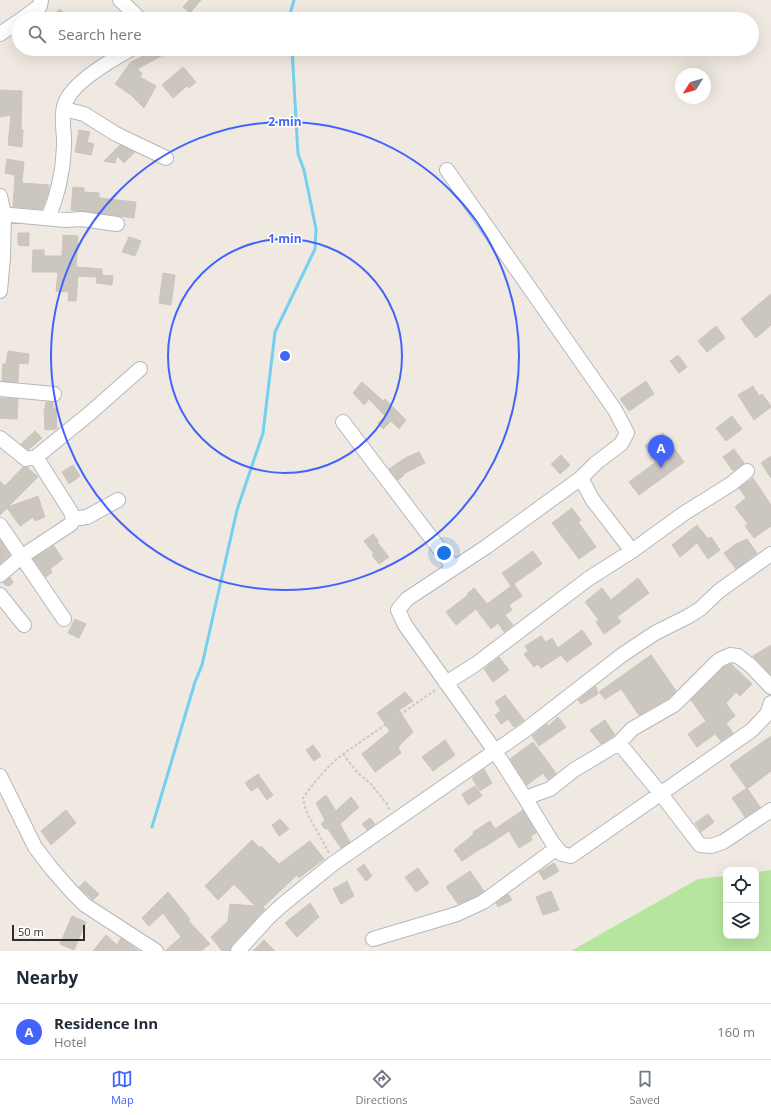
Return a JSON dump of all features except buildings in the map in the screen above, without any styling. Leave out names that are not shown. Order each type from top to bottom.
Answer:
[{"type":"street","points":[[32,12],[40,6],[42,0]]},
{"type":"street","points":[[120,0],[133,12]]},
{"type":"street","points":[[0,34],[12,26]]},
{"type":"street","points":[[48,218],[58,193],[63,161],[64,109],[67,99],[80,84],[119,56]]},
{"type":"street","points":[[64,109],[84,114],[116,134],[166,158]]},
{"type":"street","points":[[447,170],[615,410],[627,433],[621,444],[596,463],[580,478],[486,547],[407,599],[398,610],[405,624],[495,751],[562,854],[572,856],[752,730],[767,714],[771,703]]},
{"type":"street","points":[[0,196],[3,257],[0,291]]},
{"type":"street","points":[[2,214],[66,220],[82,219],[117,224]]},
{"type":"street","points":[[0,438],[26,458],[36,457],[89,414],[140,369]]},
{"type":"street","points":[[0,389],[54,394]]},
{"type":"street","points":[[343,422],[454,568]]},
{"type":"street","points":[[0,575],[21,557],[71,524],[73,519],[71,512],[36,457]]},
{"type":"street","points":[[446,683],[476,664],[588,579],[632,551],[683,514],[731,484],[747,471]]},
{"type":"street","points":[[580,478],[592,499],[632,551]]},
{"type":"street","points":[[73,519],[87,517],[118,500]]},
{"type":"street","points":[[0,526],[64,619]]},
{"type":"street","points":[[238,951],[267,919],[334,863],[524,731],[622,655],[655,633],[686,618],[700,609],[719,591],[771,554]]},
{"type":"street","points":[[0,595],[24,625]]},
{"type":"street","points":[[525,798],[550,789],[574,770],[619,743],[632,729],[674,705],[719,660],[730,655],[738,656],[751,666],[771,687]]},
{"type":"street","points":[[619,743],[700,845],[711,846],[723,842],[771,810]]},
{"type":"street","points":[[0,776],[35,847],[50,868],[85,905],[156,951]]},
{"type":"street","points":[[373,939],[457,914],[483,902],[557,848]]},
{"type":"path","points":[[334,863],[308,815],[303,798],[320,776],[343,754],[446,683]]},
{"type":"path","points":[[343,754],[357,772],[371,784],[386,804],[395,821]]},
{"type":"green space","points":[[771,870],[771,951],[571,951],[698,879],[723,876],[723,939],[759,939],[759,872]]},
{"type":"waterway","points":[[291,12],[294,0]]},
{"type":"waterway","points":[[152,827],[195,682],[202,665],[237,510],[263,433],[275,332],[315,249],[316,229],[304,170],[298,154],[292,56]]},
{"type":"place","name":"Residence Inn","points":[[661,468]]}]
